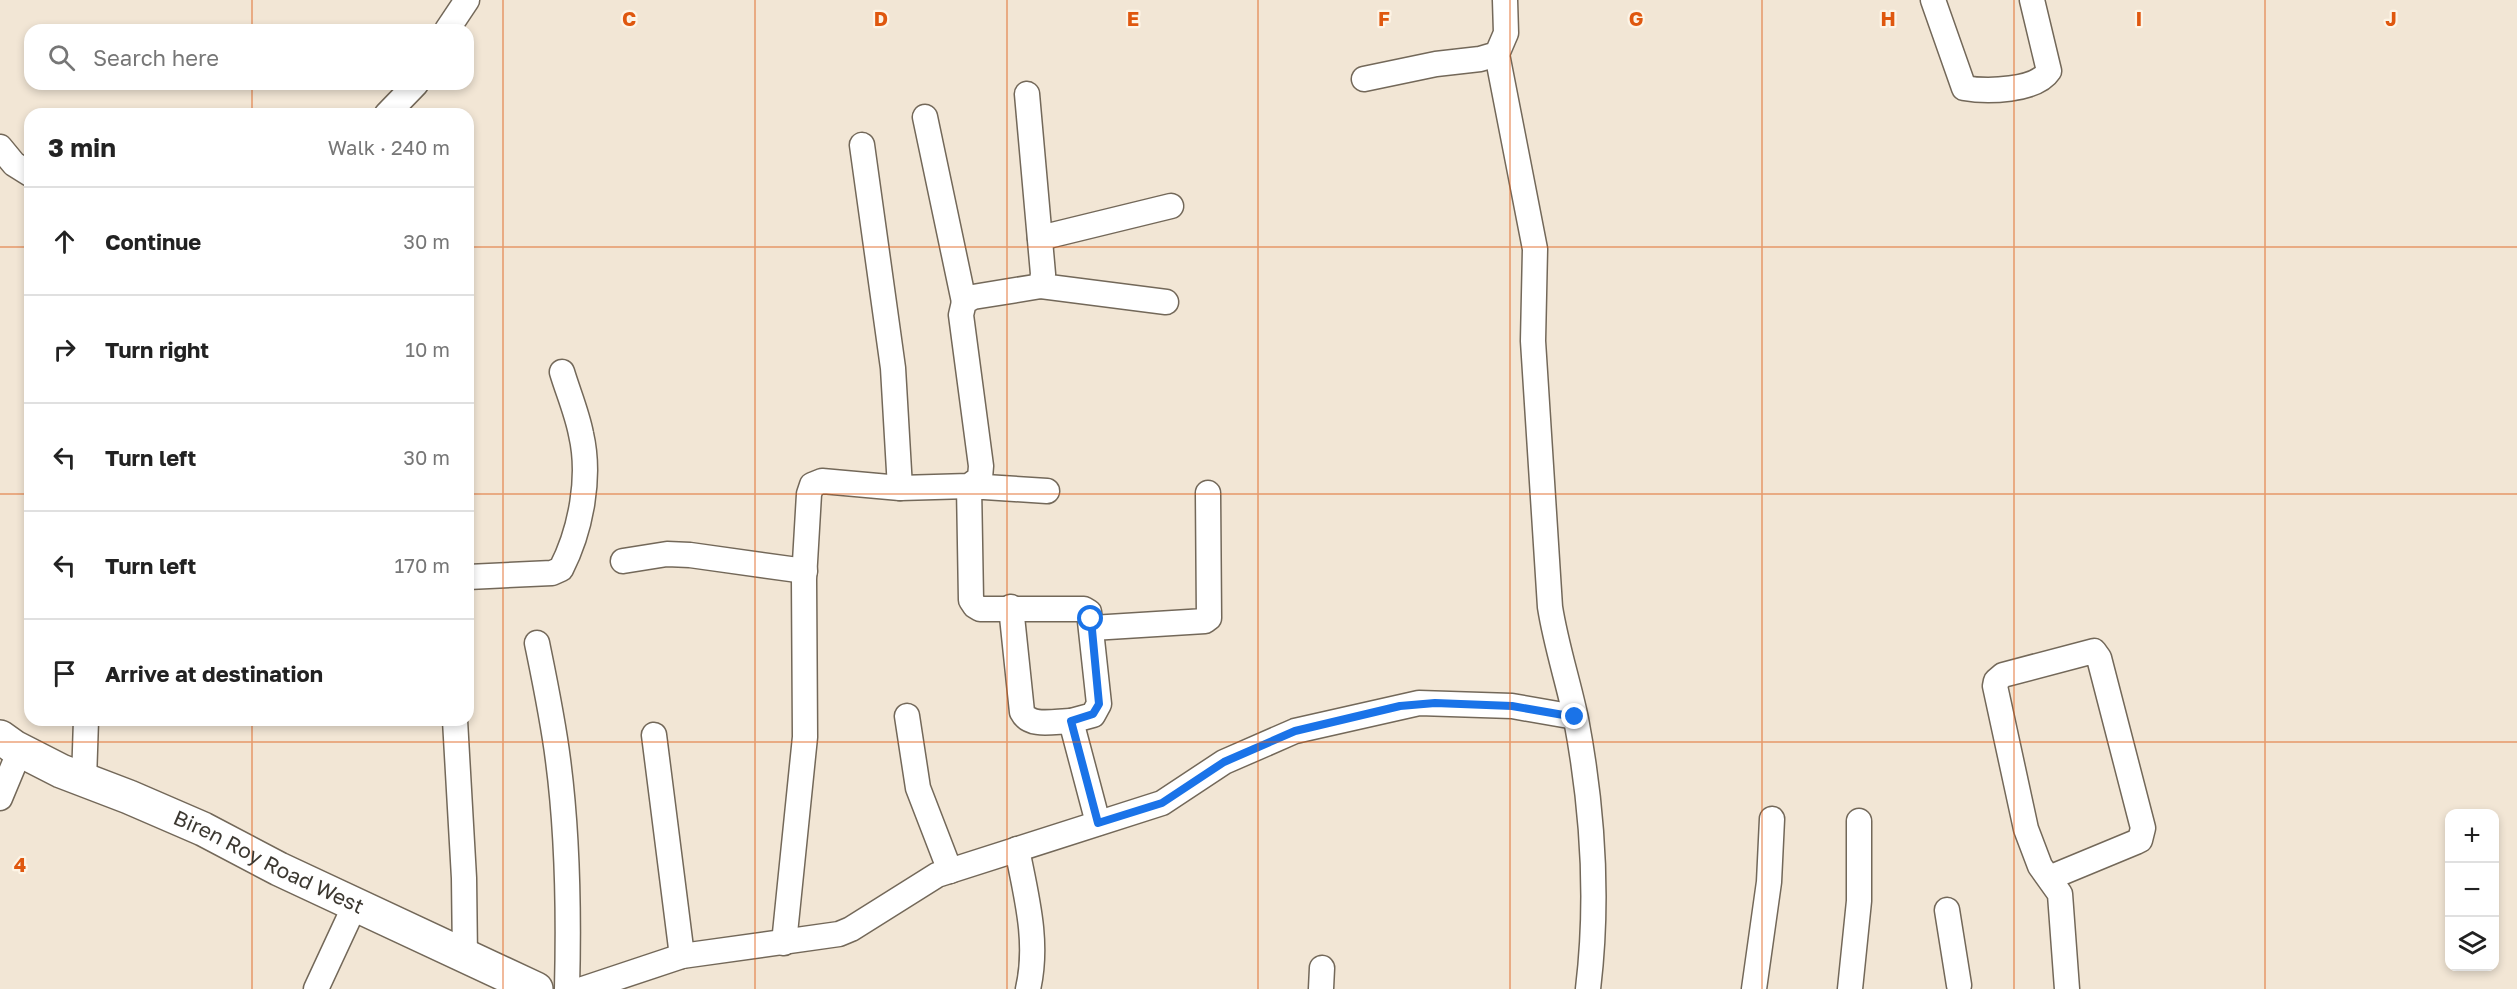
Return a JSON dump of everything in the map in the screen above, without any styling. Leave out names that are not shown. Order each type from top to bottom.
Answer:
[{"type":"main road","name":"Biren Roy Road West","points":[[9,745],[61,771],[203,829],[465,958],[536,989]]},
{"type":"street","points":[[451,24],[467,0]]},
{"type":"street","points":[[1505,0],[1506,33],[1497,54],[1536,249],[1534,352],[1550,607],[1555,638],[1575,717],[1589,795],[1593,839],[1595,893],[1588,989]]},
{"type":"street","points":[[1933,0],[1965,88],[1982,92],[2030,85],[2044,79],[2049,71],[2032,0]]},
{"type":"street","points":[[1364,79],[1497,54]]},
{"type":"street","points":[[393,108],[410,90]]},
{"type":"street","points":[[1027,94],[1043,274],[1041,286]]},
{"type":"street","points":[[925,117],[964,302],[962,315],[981,466],[980,478],[969,486]]},
{"type":"street","points":[[862,145],[893,368],[900,488]]},
{"type":"street","points":[[0,147],[14,164],[24,170]]},
{"type":"street","points":[[1040,238],[1171,206]]},
{"type":"street","points":[[964,302],[973,297],[1041,286],[1166,302]]},
{"type":"street","points":[[474,577],[552,573],[561,569],[567,557],[583,506],[584,483],[582,435],[562,372]]},
{"type":"street","points":[[784,943],[805,737],[805,571],[809,494],[812,485],[822,482],[900,488],[969,486],[1047,491]]},
{"type":"street","points":[[969,486],[971,600],[980,609],[1011,607],[1084,609],[1089,612],[1099,704],[1093,714],[1071,721],[1032,722],[1025,719],[1022,712],[1011,607]]},
{"type":"street","points":[[1092,628],[1205,621],[1209,618],[1209,493]]},
{"type":"street","points":[[623,561],[667,554],[690,555],[805,571]]},
{"type":"street","points":[[537,643],[550,703],[558,762],[567,872],[567,989]]},
{"type":"street","points":[[2049,878],[2136,842],[2143,835],[2099,658],[2094,651],[2003,675],[1996,681],[2026,829],[2040,866],[2060,894],[2062,901],[2067,989]]},
{"type":"street","points":[[583,989],[682,956],[839,934],[851,929],[918,885],[950,871],[1162,803],[1224,762],[1295,731],[1400,706],[1435,703],[1512,706],[1575,717]]},
{"type":"street","points":[[907,716],[918,788],[950,871]]},
{"type":"street","points":[[1071,721],[1098,823]]},
{"type":"street","points":[[84,780],[86,726]]},
{"type":"street","points":[[455,726],[464,867],[465,958]]},
{"type":"street","points":[[654,735],[682,956]]},
{"type":"street","points":[[0,798],[9,745]]},
{"type":"street","points":[[1754,989],[1769,882],[1772,819]]},
{"type":"street","points":[[1850,989],[1859,901],[1859,821]]},
{"type":"street","points":[[1017,849],[1033,943],[1033,968],[1028,989]]},
{"type":"street","points":[[316,989],[355,905]]},
{"type":"street","points":[[1947,910],[1952,988]]},
{"type":"route","points":[[1091,619],[1099,704],[1093,714],[1071,721],[1098,823],[1162,803],[1224,762],[1295,731],[1400,706],[1419,703],[1512,706],[1575,717]]}]
